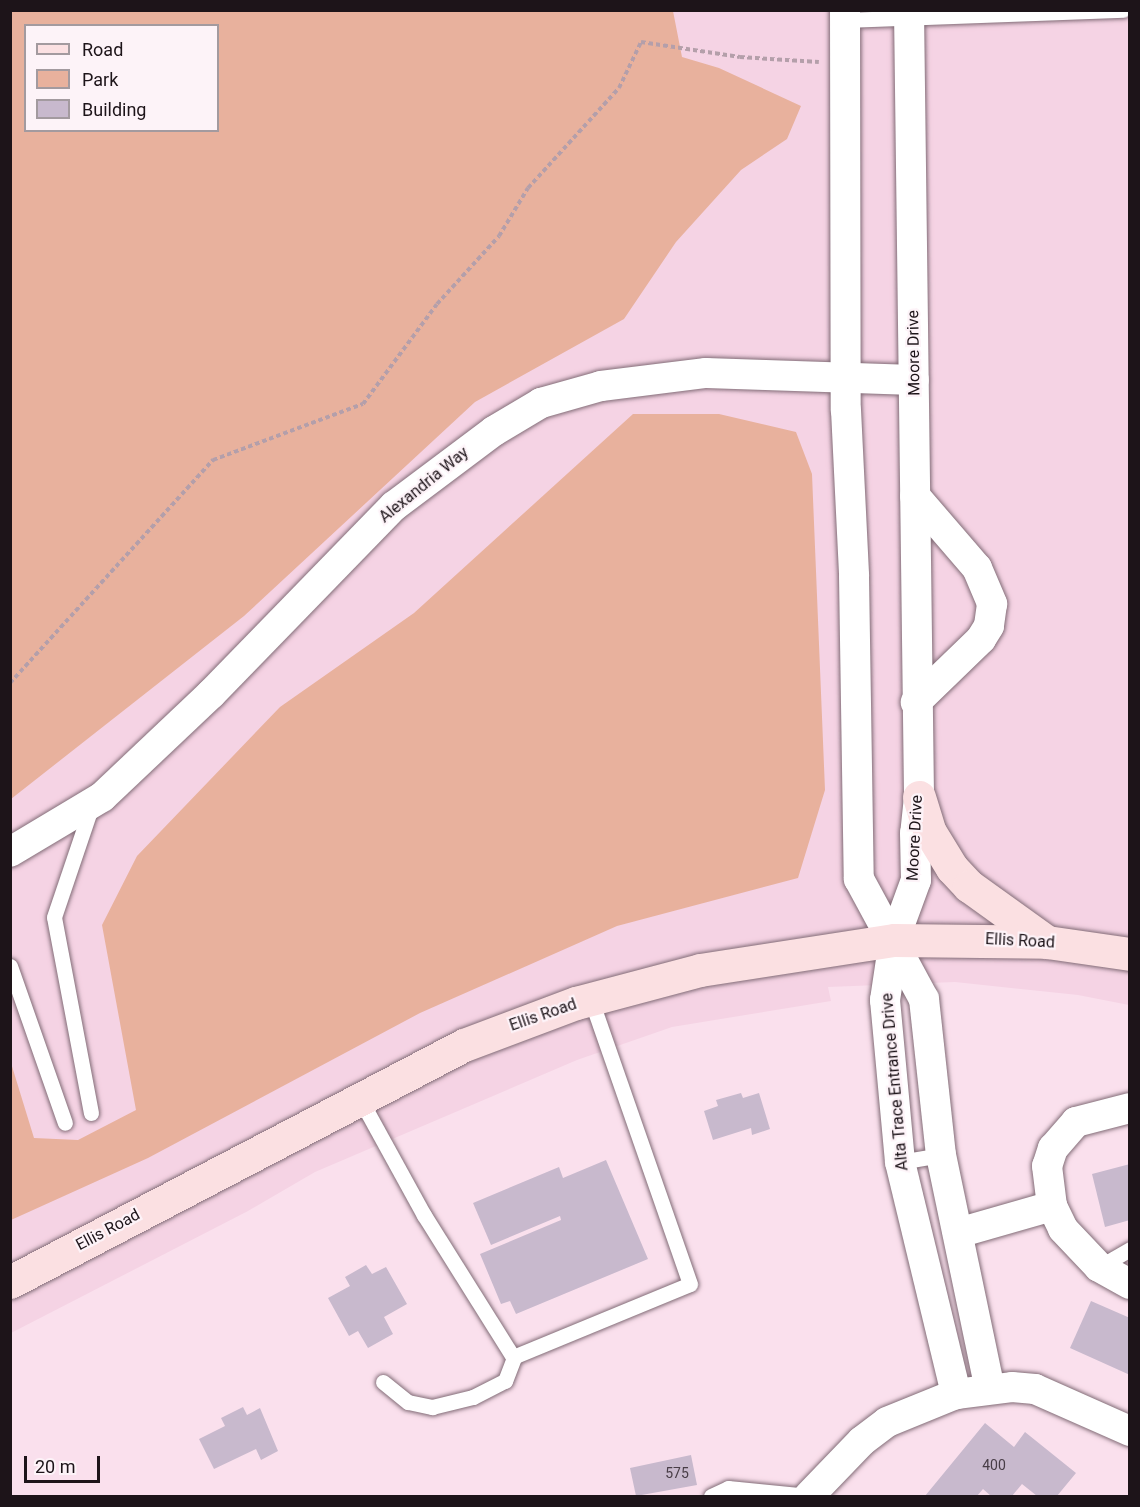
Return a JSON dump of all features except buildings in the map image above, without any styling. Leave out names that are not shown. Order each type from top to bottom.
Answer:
[{"type":"main road","points":[[919,797],[930,832],[952,868],[969,886],[1047,942]]},
{"type":"main road","name":"Ellis Road","points":[[10,1282],[359,1097],[464,1045],[591,999],[757,959],[894,940],[1047,942],[1130,954]]},
{"type":"street","name":"Moore Drive","points":[[894,940],[915,880],[915,833],[919,797],[909,14]]},
{"type":"street","points":[[845,15],[846,377],[859,879],[894,940]]},
{"type":"street","name":"Alexandria Way","points":[[10,852],[93,802],[211,694],[394,506],[494,431],[541,403],[601,386],[706,373],[914,380]]},
{"type":"street","points":[[915,496],[976,568],[992,604],[989,626],[981,639],[916,702]]},
{"type":"street","name":"Alta Trace Entrance Drive","points":[[894,940],[924,999],[941,1155],[990,1389]]},
{"type":"street","name":"Alta Trace Entrance Drive","points":[[894,940],[885,1000],[900,1162],[956,1394]]},
{"type":"street","points":[[1130,1108],[1076,1122],[1064,1131],[1047,1166],[1052,1206],[1063,1229],[1099,1267],[1130,1284]]},
{"type":"street","points":[[958,1233],[1052,1206]]},
{"type":"street","points":[[809,1497],[848,1455],[887,1422],[956,1394],[990,1389],[1035,1389],[1130,1431]]},
{"type":"lane","points":[[845,15],[1123,10]]},
{"type":"lane","points":[[91,1113],[54,917],[93,802]]},
{"type":"lane","points":[[10,966],[65,1123]]},
{"type":"lane","points":[[382,1382],[408,1402],[432,1407],[473,1397],[505,1381],[514,1357],[690,1284],[591,999]]},
{"type":"lane","points":[[359,1097],[424,1215],[514,1357]]},
{"type":"lane","points":[[900,1162],[941,1155]]},
{"type":"lane","points":[[1099,1267],[1130,1250]]},
{"type":"lane","points":[[711,1497],[728,1488],[809,1497]]},
{"type":"path","points":[[10,683],[213,460],[363,404],[437,304],[499,236],[528,188],[619,88],[641,42],[740,57],[844,63]]},
{"type":"shaded area","points":[[11,11],[1129,11],[1129,1005],[1078,995],[955,982],[828,987],[831,1001],[672,1027],[577,1060],[315,1172],[248,1211],[11,1333]]},
{"type":"green space","points":[[11,10],[673,11],[682,57],[719,68],[801,106],[787,139],[741,170],[676,242],[624,319],[475,402],[244,616],[11,799]]},
{"type":"green space","points":[[633,414],[719,414],[796,432],[812,474],[825,790],[798,878],[617,926],[420,1013],[148,1158],[11,1220],[11,1063],[34,1138],[78,1140],[136,1110],[102,925],[137,856],[280,707],[414,613]]}]
